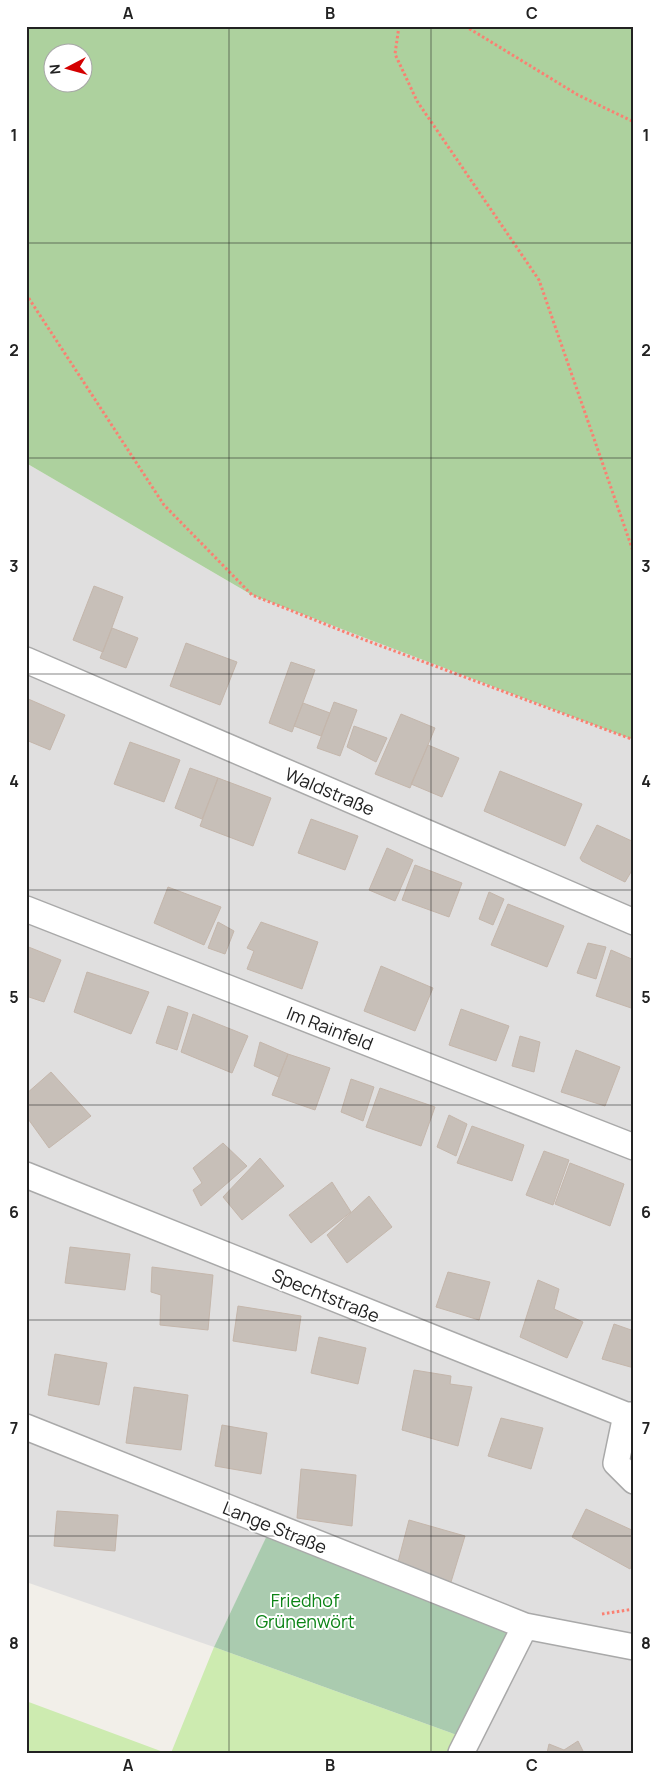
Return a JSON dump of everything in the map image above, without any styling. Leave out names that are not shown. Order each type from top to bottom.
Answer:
[{"type":"street","name":"Waldstraße","points":[[26,660],[634,922]]},
{"type":"street","name":"Im Rainfeld","points":[[26,909],[634,1147]]},
{"type":"street","name":"Spechtstraße","points":[[26,1175],[630,1415]]},
{"type":"street","points":[[630,1415],[616,1462],[634,1481]]},
{"type":"street","name":"Lange Straße","points":[[26,1427],[524,1626],[634,1647]]},
{"type":"street","points":[[461,1753],[524,1626]]},
{"type":"path","points":[[399,26],[395,54],[417,101],[539,280],[634,554]]},
{"type":"path","points":[[465,26],[578,95],[634,122]]},
{"type":"path","points":[[26,294],[164,505],[252,595],[365,640],[634,740]]},
{"type":"shaded area","points":[[26,463],[252,595],[634,740],[634,1753],[469,1753],[272,1526],[214,1647],[26,1582]]},
{"type":"green space","points":[[26,26],[634,26],[634,740],[252,595],[26,463]]},
{"type":"green space","name":"Friedhof Grünenwört","points":[[272,1525],[525,1626],[468,1739],[214,1647]]},
{"type":"green space","points":[[214,1647],[468,1739],[461,1753],[171,1753]]},
{"type":"green space","points":[[26,1701],[166,1753],[26,1753]]},
{"type":"building","points":[[94,586],[123,597],[103,652],[73,640]]},
{"type":"building","points":[[112,628],[138,638],[126,668],[100,658]]},
{"type":"building","points":[[186,643],[237,662],[220,705],[170,686]]},
{"type":"building","points":[[291,662],[315,670],[292,732],[269,723]]},
{"type":"building","points":[[26,698],[65,715],[50,750],[26,740]]},
{"type":"building","points":[[334,702],[357,710],[340,756],[317,748]]},
{"type":"building","points":[[303,703],[330,713],[321,736],[294,726]]},
{"type":"building","points":[[401,714],[435,728],[410,788],[375,774]]},
{"type":"building","points":[[354,726],[387,738],[376,762],[347,747]]},
{"type":"building","points":[[130,742],[180,760],[164,802],[114,784]]},
{"type":"building","points":[[428,745],[459,758],[442,797],[411,784]]},
{"type":"building","points":[[190,768],[218,778],[202,819],[175,808]]},
{"type":"building","points":[[500,771],[582,804],[565,846],[484,811]]},
{"type":"building","points":[[218,778],[271,798],[253,846],[200,826]]},
{"type":"building","points":[[311,819],[358,836],[345,870],[298,853]]},
{"type":"building","points":[[597,825],[634,842],[634,867],[625,882],[582,861],[580,858]]},
{"type":"building","points":[[387,848],[413,860],[395,901],[369,890]]},
{"type":"building","points":[[415,865],[462,883],[449,917],[402,900]]},
{"type":"building","points":[[168,887],[221,907],[204,945],[154,923]]},
{"type":"building","points":[[489,892],[504,899],[493,925],[479,919]]},
{"type":"building","points":[[508,904],[564,926],[547,967],[491,945]]},
{"type":"building","points":[[218,922],[234,931],[225,954],[208,948]]},
{"type":"building","points":[[261,922],[318,942],[302,989],[247,969],[254,951],[247,948]]},
{"type":"building","points":[[588,943],[606,947],[596,979],[577,973]]},
{"type":"building","points":[[26,946],[61,960],[44,1002],[26,996]]},
{"type":"building","points":[[611,950],[634,960],[634,1009],[596,996]]},
{"type":"building","points":[[381,966],[433,988],[415,1031],[364,1011]]},
{"type":"building","points":[[87,972],[149,992],[131,1034],[74,1012]]},
{"type":"building","points":[[168,1006],[188,1013],[177,1050],[156,1043]]},
{"type":"building","points":[[461,1009],[509,1026],[496,1061],[449,1045]]},
{"type":"building","points":[[193,1014],[248,1036],[232,1073],[181,1052]]},
{"type":"building","points":[[520,1036],[540,1042],[534,1072],[512,1066]]},
{"type":"building","points":[[260,1042],[288,1054],[279,1077],[254,1066]]},
{"type":"building","points":[[576,1050],[620,1067],[605,1106],[561,1092]]},
{"type":"building","points":[[288,1054],[330,1068],[315,1110],[272,1095]]},
{"type":"building","points":[[51,1072],[91,1116],[49,1148],[26,1116],[26,1094]]},
{"type":"building","points":[[351,1079],[374,1087],[363,1121],[341,1112]]},
{"type":"building","points":[[380,1088],[435,1107],[421,1146],[366,1127]]},
{"type":"building","points":[[449,1115],[467,1124],[456,1156],[437,1147]]},
{"type":"building","points":[[472,1126],[524,1145],[512,1181],[457,1163]]},
{"type":"building","points":[[223,1143],[247,1166],[201,1206],[193,1190],[202,1183],[193,1168]]},
{"type":"building","points":[[544,1151],[569,1160],[553,1205],[526,1195]]},
{"type":"building","points":[[260,1158],[284,1186],[242,1220],[223,1197]]},
{"type":"building","points":[[570,1163],[624,1184],[610,1226],[555,1204]]},
{"type":"building","points":[[332,1182],[351,1212],[311,1243],[289,1215]]},
{"type":"building","points":[[369,1196],[392,1227],[347,1263],[327,1235]]},
{"type":"building","points":[[70,1247],[130,1254],[125,1290],[65,1283]]},
{"type":"building","points":[[152,1267],[213,1275],[208,1330],[160,1325],[161,1295],[151,1292]]},
{"type":"building","points":[[448,1272],[490,1282],[479,1320],[436,1307]]},
{"type":"building","points":[[538,1280],[559,1289],[554,1309],[583,1322],[567,1358],[520,1337]]},
{"type":"building","points":[[238,1306],[301,1316],[296,1351],[233,1341]]},
{"type":"building","points":[[614,1324],[634,1331],[634,1368],[602,1359]]},
{"type":"building","points":[[319,1337],[366,1348],[358,1384],[311,1373]]},
{"type":"building","points":[[55,1354],[107,1363],[99,1405],[48,1395]]},
{"type":"building","points":[[414,1370],[451,1376],[450,1384],[472,1387],[458,1446],[402,1430]]},
{"type":"building","points":[[134,1387],[188,1395],[181,1450],[126,1443]]},
{"type":"building","points":[[501,1418],[543,1428],[531,1469],[488,1456]]},
{"type":"building","points":[[222,1425],[267,1433],[261,1474],[215,1466]]},
{"type":"building","points":[[301,1469],[356,1475],[352,1526],[297,1518]]},
{"type":"building","points":[[586,1509],[634,1531],[634,1561],[630,1569],[572,1537]]},
{"type":"building","points":[[57,1511],[118,1515],[115,1551],[54,1546]]},
{"type":"building","points":[[409,1520],[465,1536],[451,1582],[397,1566]]},
{"type":"building","points":[[578,1741],[584,1753],[547,1753],[549,1744],[564,1750]]}]
